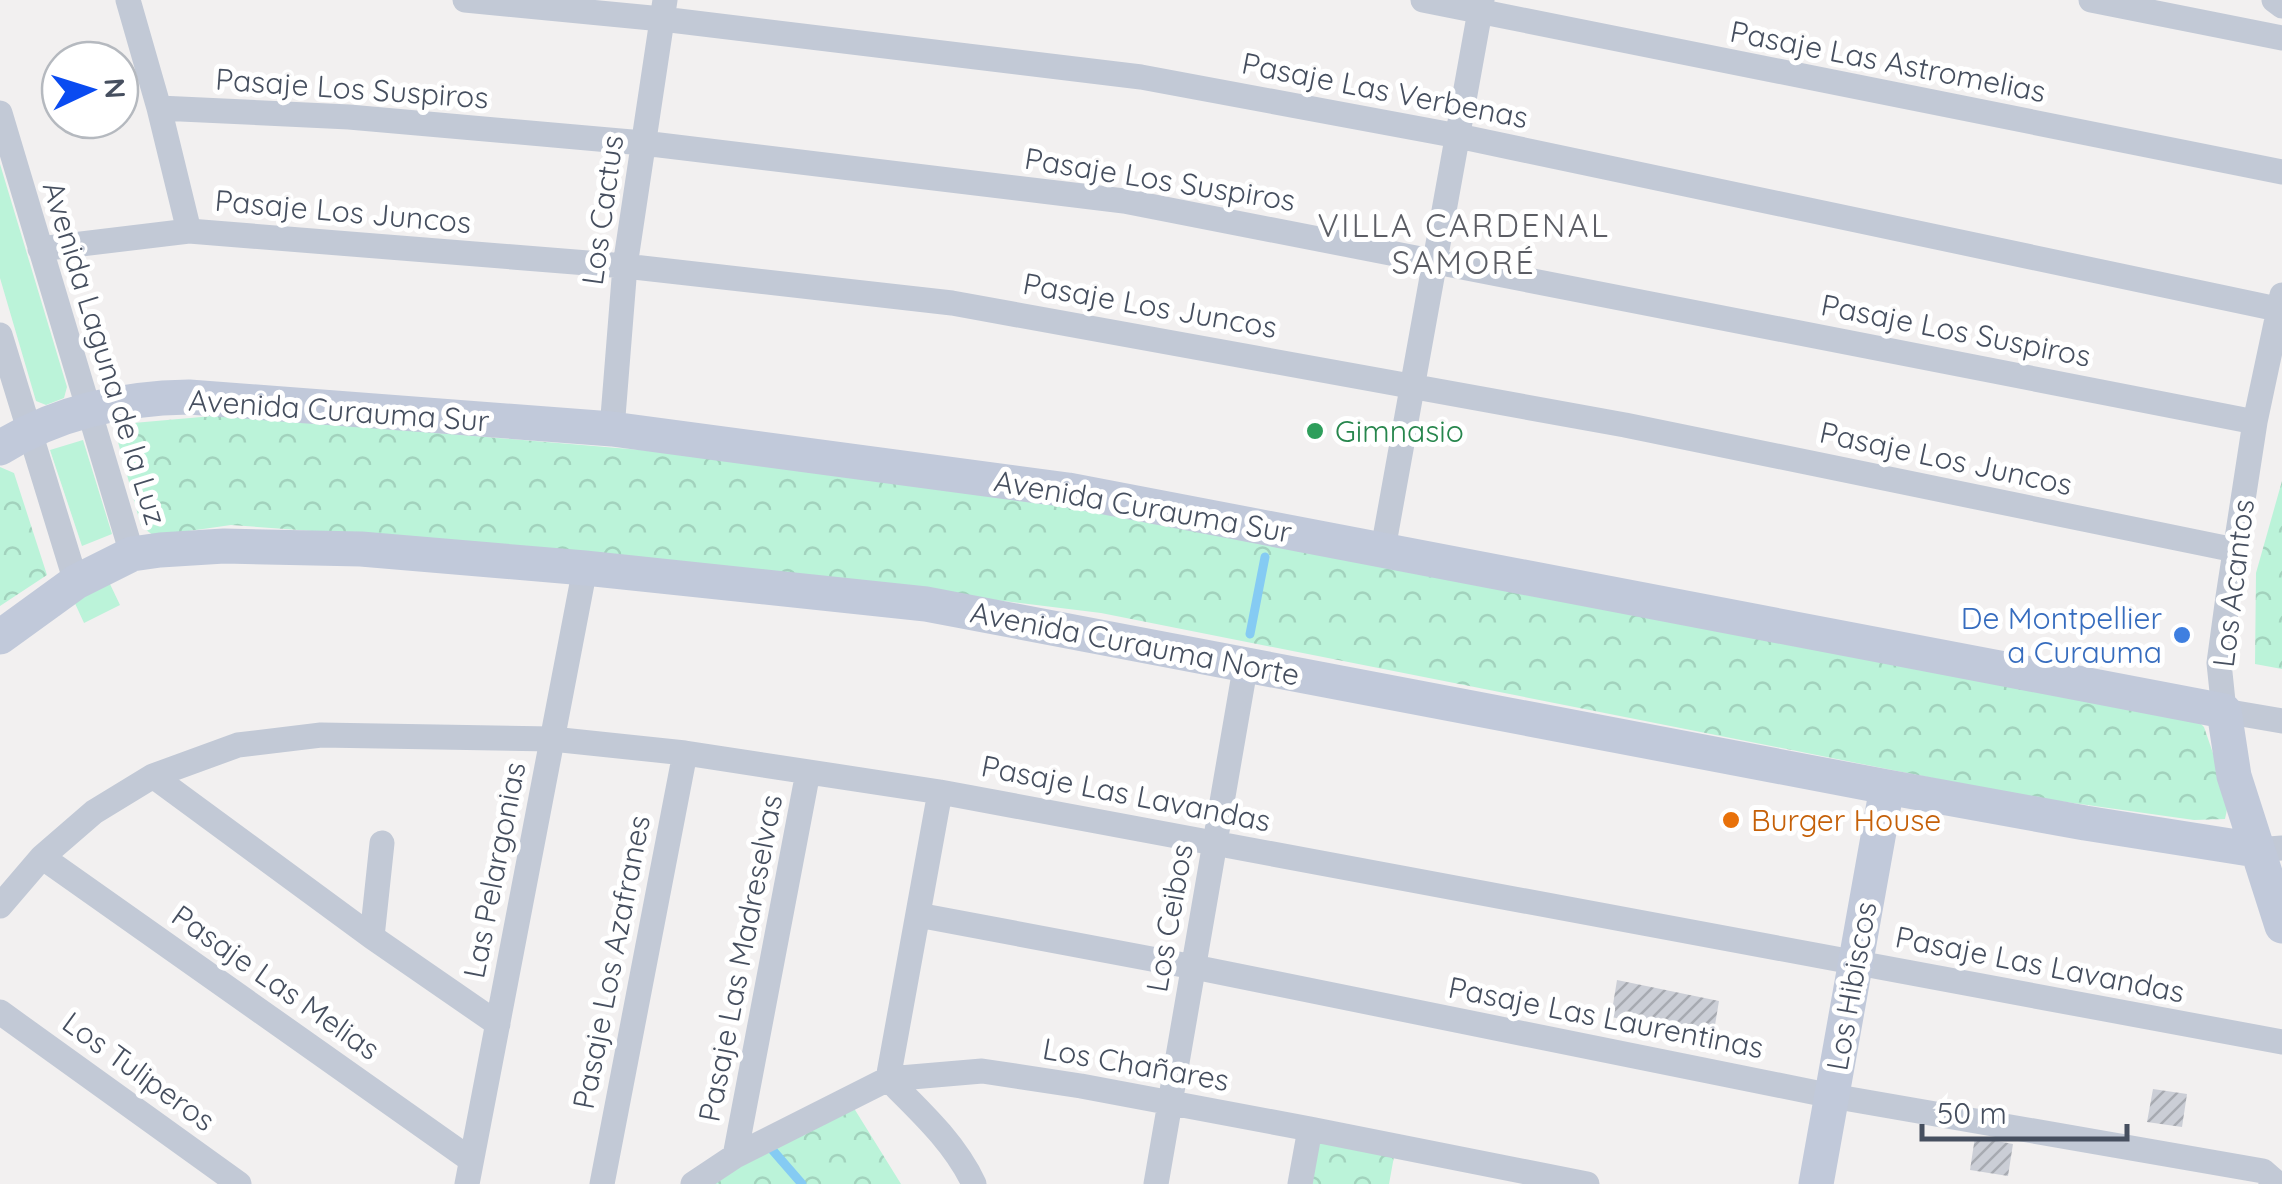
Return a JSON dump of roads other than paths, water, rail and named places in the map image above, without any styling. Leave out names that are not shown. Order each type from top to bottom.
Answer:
[{"type":"street","points":[[128,0],[189,231]]},
{"type":"street","name":"Pasaje Las Verbenas","points":[[465,0],[664,9],[1141,77],[1458,136],[2281,304]]},
{"type":"street","name":"Pasaje Las Astromelias","points":[[1422,0],[1481,5],[2282,172]]},
{"type":"street","points":[[2090,0],[2282,38]]},
{"type":"street","points":[[2274,0],[2282,6]]},
{"type":"street","points":[[1383,549],[1481,5]]},
{"type":"street","name":"Los Cactus","points":[[612,429],[625,266],[664,9]]},
{"type":"street","name":"Pasaje Los Suspiros","points":[[159,108],[350,117],[644,144],[1124,200],[2256,422]]},
{"type":"street","name":"Avenida Laguna de la Luz","points":[[0,113],[132,554]]},
{"type":"street","name":"Pasaje Los Juncos","points":[[40,249],[189,231],[625,266],[952,303],[1644,429],[2235,550]]},
{"type":"street","name":"Los Acantos","points":[[2281,304],[2256,422],[2219,663],[2234,776],[2269,849],[2282,926]]},
{"type":"street","points":[[0,335],[14,439],[76,582]]},
{"type":"street","name":"Avenida Curauma Sur","points":[[14,439],[87,410],[141,399],[226,398],[612,429],[1068,490],[2282,721]]},
{"type":"street","name":"Avenida Curauma Norte","points":[[0,637],[76,582],[132,554],[224,546],[360,549],[585,568],[926,604],[1887,788],[2085,824],[2269,849]]},
{"type":"street","name":"Las Pelargonias","points":[[469,1172],[585,568]]},
{"type":"street","name":"Los Ceibos","points":[[1156,1184],[1246,663]]},
{"type":"street","name":"Pasaje Las Lavandas","points":[[0,906],[42,857],[94,812],[153,776],[238,745],[321,735],[552,739],[685,753],[940,792],[2282,1042]]},
{"type":"street","name":"Pasaje Los Azafranes","points":[[602,1184],[685,753]]},
{"type":"street","name":"Pasaje Las Madreselvas","points":[[735,1156],[808,772]]},
{"type":"street","points":[[153,776],[498,1024]]},
{"type":"street","name":"Los Hibiscos","points":[[1816,1184],[1887,788]]},
{"type":"street","points":[[940,792],[888,1080],[929,1121],[966,1166],[974,1184]]},
{"type":"street","points":[[372,937],[382,844]]},
{"type":"street","name":"Pasaje Las Melias","points":[[42,857],[469,1172]]},
{"type":"street","name":"Pasaje Las Laurentinas","points":[[918,915],[1194,966],[1832,1096],[2264,1171],[2278,1184]]},
{"type":"street","name":"Los Tuliperos","points":[[0,1012],[240,1184]]},
{"type":"street","name":"Los Chañares","points":[[694,1184],[735,1156],[888,1080],[982,1071],[1310,1128],[1587,1184]]},
{"type":"street","points":[[1300,1184],[1310,1128]]},
{"type":"waterway","points":[[1250,634],[1265,557]]},
{"type":"waterway","points":[[769,1146],[802,1184]]},
{"type":"place","name":"Gimnasio","points":[[1315,431]]},
{"type":"place","name":"De Montpellier a Curauma","points":[[2182,635]]},
{"type":"place","name":"Burger House","points":[[1731,820]]},
{"type":"district","name":"VILLA CARDENAL SAMORÉ","points":[[1464,244]]}]
